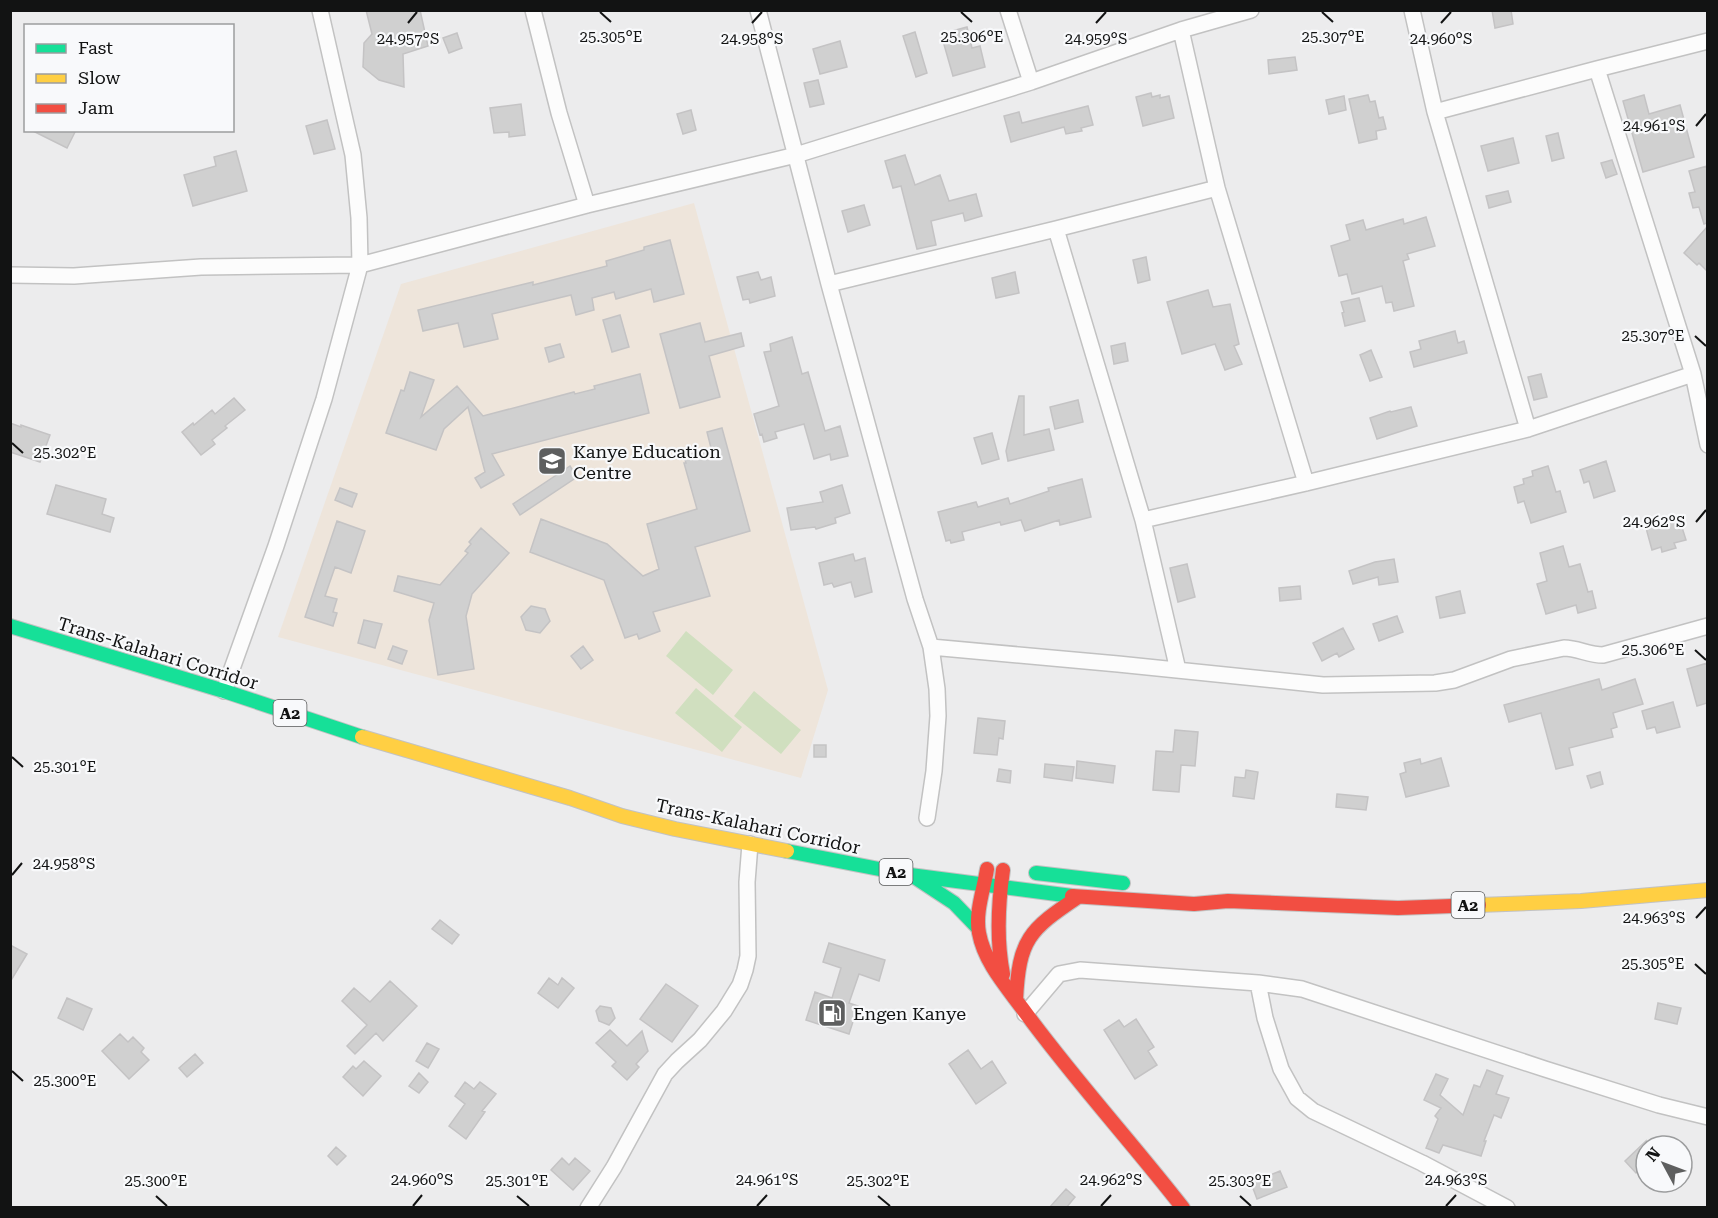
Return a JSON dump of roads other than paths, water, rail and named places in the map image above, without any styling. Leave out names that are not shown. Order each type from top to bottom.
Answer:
[{"type":"main road","name":"Trans-Kalahari Corridor","points":[[10,626],[622,816],[675,829],[910,875],[1078,897],[1194,904],[1228,901],[1398,908],[1581,901],[1707,890]]},
{"type":"main road","name":"Trans-Kalahari Corridor","points":[[570,798],[639,806]]},
{"type":"main road","points":[[1133,884],[982,868],[985,885],[978,928],[982,947],[1025,1014],[1154,1170],[1182,1208]]},
{"type":"main road","points":[[1006,987],[999,957],[998,918],[1001,886],[1015,871]]},
{"type":"main road","points":[[910,875],[954,903],[978,928]]},
{"type":"main road","name":"Trans-Kalahari Corridor","points":[[1156,888],[1203,894],[1228,901]]},
{"type":"main road","points":[[1016,1000],[1021,956],[1030,936],[1046,919],[1078,897]]},
{"type":"street","points":[[224,691],[276,546],[324,399],[360,265],[359,218],[353,155],[320,10]]},
{"type":"street","points":[[533,10],[559,113],[586,205]]},
{"type":"street","points":[[758,10],[829,284],[915,599],[931,648],[938,716],[934,771],[927,818]]},
{"type":"street","points":[[1008,10],[1031,82]]},
{"type":"street","points":[[1412,10],[1435,112],[1528,429]]},
{"type":"street","points":[[10,275],[74,276],[201,267],[360,265],[586,205],[796,155],[1031,82],[1242,11]]},
{"type":"street","points":[[1181,30],[1217,188],[1306,483]]},
{"type":"street","points":[[1435,112],[1707,41]]},
{"type":"street","points":[[1597,69],[1693,374],[1707,445]]},
{"type":"street","points":[[829,284],[1056,230],[1217,188]]},
{"type":"street","points":[[1056,230],[1143,520],[1178,670]]},
{"type":"street","points":[[1143,520],[1528,429],[1693,374]]},
{"type":"street","points":[[931,648],[1323,685],[1435,683],[1454,680],[1511,659],[1564,648],[1603,655],[1707,626]]},
{"type":"street","points":[[588,1208],[614,1167],[664,1074],[700,1040],[724,1011],[740,985],[748,956],[747,882],[750,844]]},
{"type":"street","points":[[1025,1014],[1059,974],[1080,970],[1258,983],[1302,989],[1545,1070],[1659,1105],[1707,1117]]},
{"type":"street","points":[[1258,983],[1265,1018],[1281,1069],[1297,1098],[1313,1111],[1458,1181],[1507,1208]]},
{"type":"place","name":"Kanye Education Centre","points":[[552,461]]},
{"type":"place","name":"Engen Kanye","points":[[832,1013]]}]
